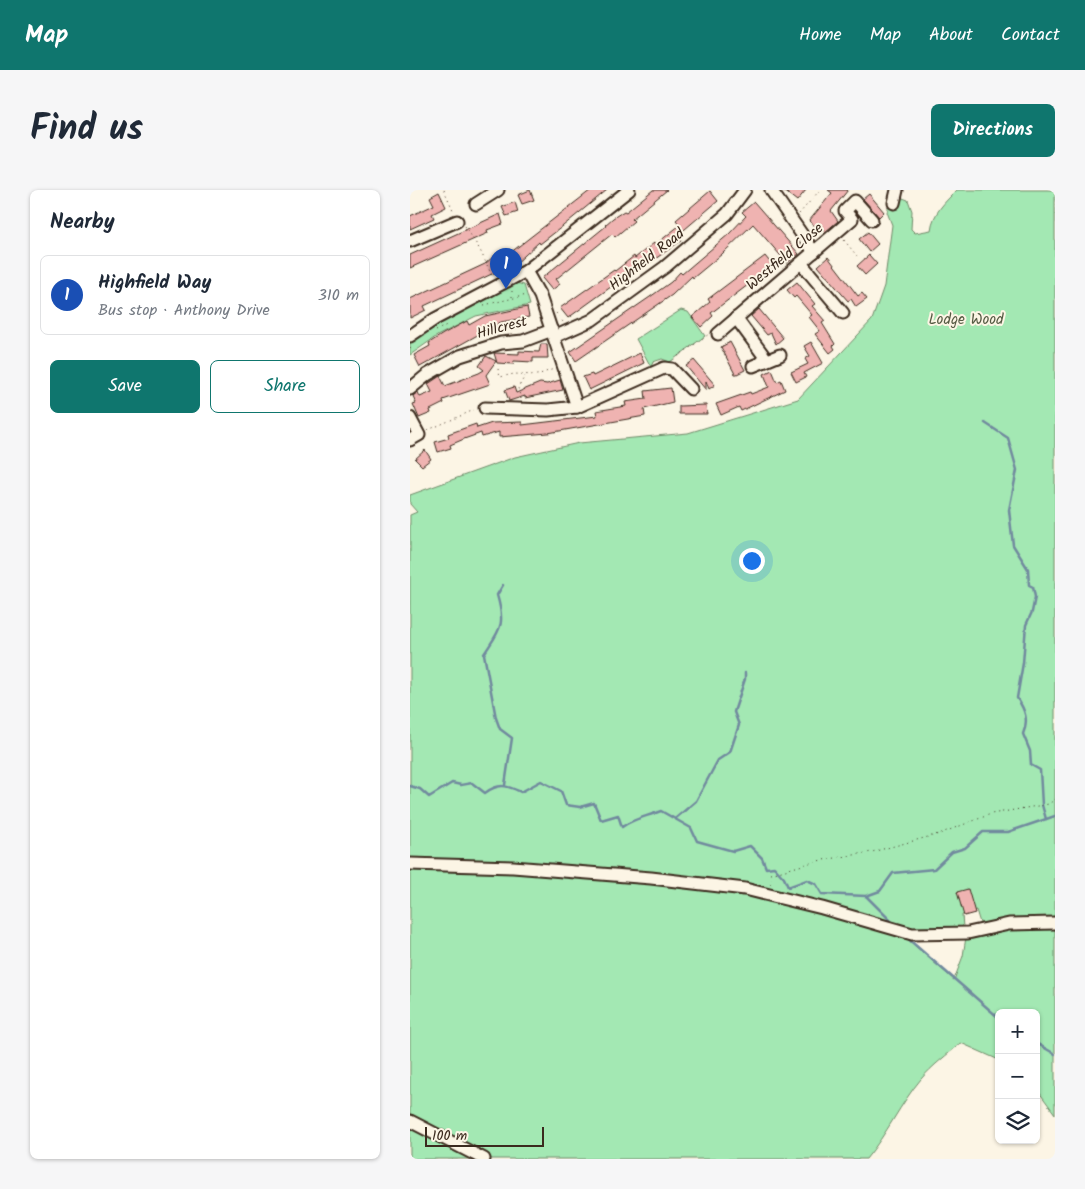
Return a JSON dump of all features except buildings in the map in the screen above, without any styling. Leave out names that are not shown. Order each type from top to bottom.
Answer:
[{"type":"street","points":[[476,204],[498,190]]},
{"type":"street","points":[[414,340],[435,319],[497,288],[526,271],[629,190]]},
{"type":"street","name":"Highfield Road","points":[[553,333],[569,330],[592,320],[665,267],[727,214],[745,190]]},
{"type":"street","points":[[771,190],[814,252]]},
{"type":"street","points":[[894,203],[897,190]]},
{"type":"street","name":"Westfield Close","points":[[718,334],[852,219],[845,212],[855,200],[872,220]]},
{"type":"street","points":[[410,241],[458,219]]},
{"type":"street","points":[[801,263],[842,312]]},
{"type":"street","points":[[526,271],[540,296],[577,407]]},
{"type":"street","points":[[736,318],[766,360]]},
{"type":"street","name":"Hillcrest","points":[[410,389],[427,375],[460,356],[501,343],[523,341],[553,333]]},
{"type":"street","points":[[753,366],[780,355]]},
{"type":"street","points":[[485,408],[524,410],[577,407],[667,368],[672,370],[691,389]]},
{"type":"street","points":[[410,418],[414,437]]},
{"type":"street","points":[[410,864],[513,867],[651,878],[744,889],[822,908],[912,934],[968,933],[1009,924],[1055,923]]},
{"type":"street","points":[[410,1121],[484,1159]]},
{"type":"path","points":[[444,190],[454,214],[480,250],[497,288]]},
{"type":"path","points":[[793,222],[820,190]]},
{"type":"path","points":[[838,231],[857,256]]},
{"type":"path","points":[[512,287],[512,298]]},
{"type":"path","points":[[481,305],[530,295],[528,290]]},
{"type":"path","points":[[556,312],[569,330]]},
{"type":"path","points":[[430,334],[452,322]]},
{"type":"path","points":[[667,368],[670,362],[708,334],[718,334]]},
{"type":"path","points":[[410,348],[414,340]]},
{"type":"path","points":[[498,369],[500,377],[514,374],[525,376],[537,375],[564,366]]},
{"type":"path","points":[[524,410],[518,388],[525,376]]},
{"type":"path","points":[[414,437],[468,411],[485,408]]},
{"type":"path","points":[[768,894],[771,874],[816,861],[872,852],[939,834],[991,814],[1049,804],[1055,799]]},
{"type":"green space","name":"Lodge Wood","points":[[957,190],[1055,190],[1055,919],[980,923],[976,910],[962,915],[963,927],[943,930],[898,929],[766,890],[410,861],[410,515],[417,512],[410,504],[410,495],[515,457],[579,443],[688,433],[798,399],[872,320],[884,286],[892,225],[887,212],[892,194],[908,200],[912,211],[911,229],[915,233],[931,230],[937,213]]},
{"type":"green space","points":[[516,283],[524,285],[530,305],[476,316],[437,336],[410,355],[410,343],[448,315]]},
{"type":"green space","points":[[681,310],[688,312],[705,336],[670,362],[662,359],[653,362],[651,367],[636,339]]},
{"type":"green space","points":[[410,868],[559,874],[727,890],[741,896],[753,895],[904,936],[954,980],[963,956],[966,937],[1030,927],[1055,927],[1055,1114],[1040,1093],[1040,1009],[995,1009],[995,1058],[961,1043],[921,1079],[866,1159],[489,1159],[410,1116]]},
{"type":"green space","points":[[410,1125],[478,1159],[410,1159]]},
{"type":"waterway","points":[[985,423],[1008,438],[1017,470],[1009,510],[1013,545],[1028,569],[1029,585],[1033,587],[1035,597],[1032,612],[1026,625],[1023,663],[1017,698],[1025,715],[1026,724],[1023,734],[1030,751],[1031,765],[1040,770],[1042,805],[1046,819]]},
{"type":"waterway","points":[[503,585],[497,595],[501,614],[500,627],[484,654],[496,718],[500,729],[512,738],[505,785]]},
{"type":"waterway","points":[[676,818],[696,801],[718,760],[730,752],[739,725],[734,712],[745,679],[745,673]]},
{"type":"waterway","points":[[410,786],[420,789],[429,797],[452,783],[461,785],[472,783],[485,793],[499,786],[521,792],[541,781],[561,791],[566,805],[580,807],[594,803],[601,820],[618,815],[622,827],[661,811],[691,828],[697,841],[733,851],[750,846],[762,858],[766,868],[774,867],[784,878],[788,887],[807,880],[816,884],[822,894],[866,896],[880,891],[893,873],[934,869],[952,852],[965,848],[983,832],[1008,832],[1055,816]]},
{"type":"waterway","points":[[866,896],[894,924]]},
{"type":"waterway","points":[[906,937],[995,1015]]},
{"type":"waterway","points":[[1040,1045],[1055,1054]]},
{"type":"place","name":"Highfield Way","points":[[506,289]]}]
